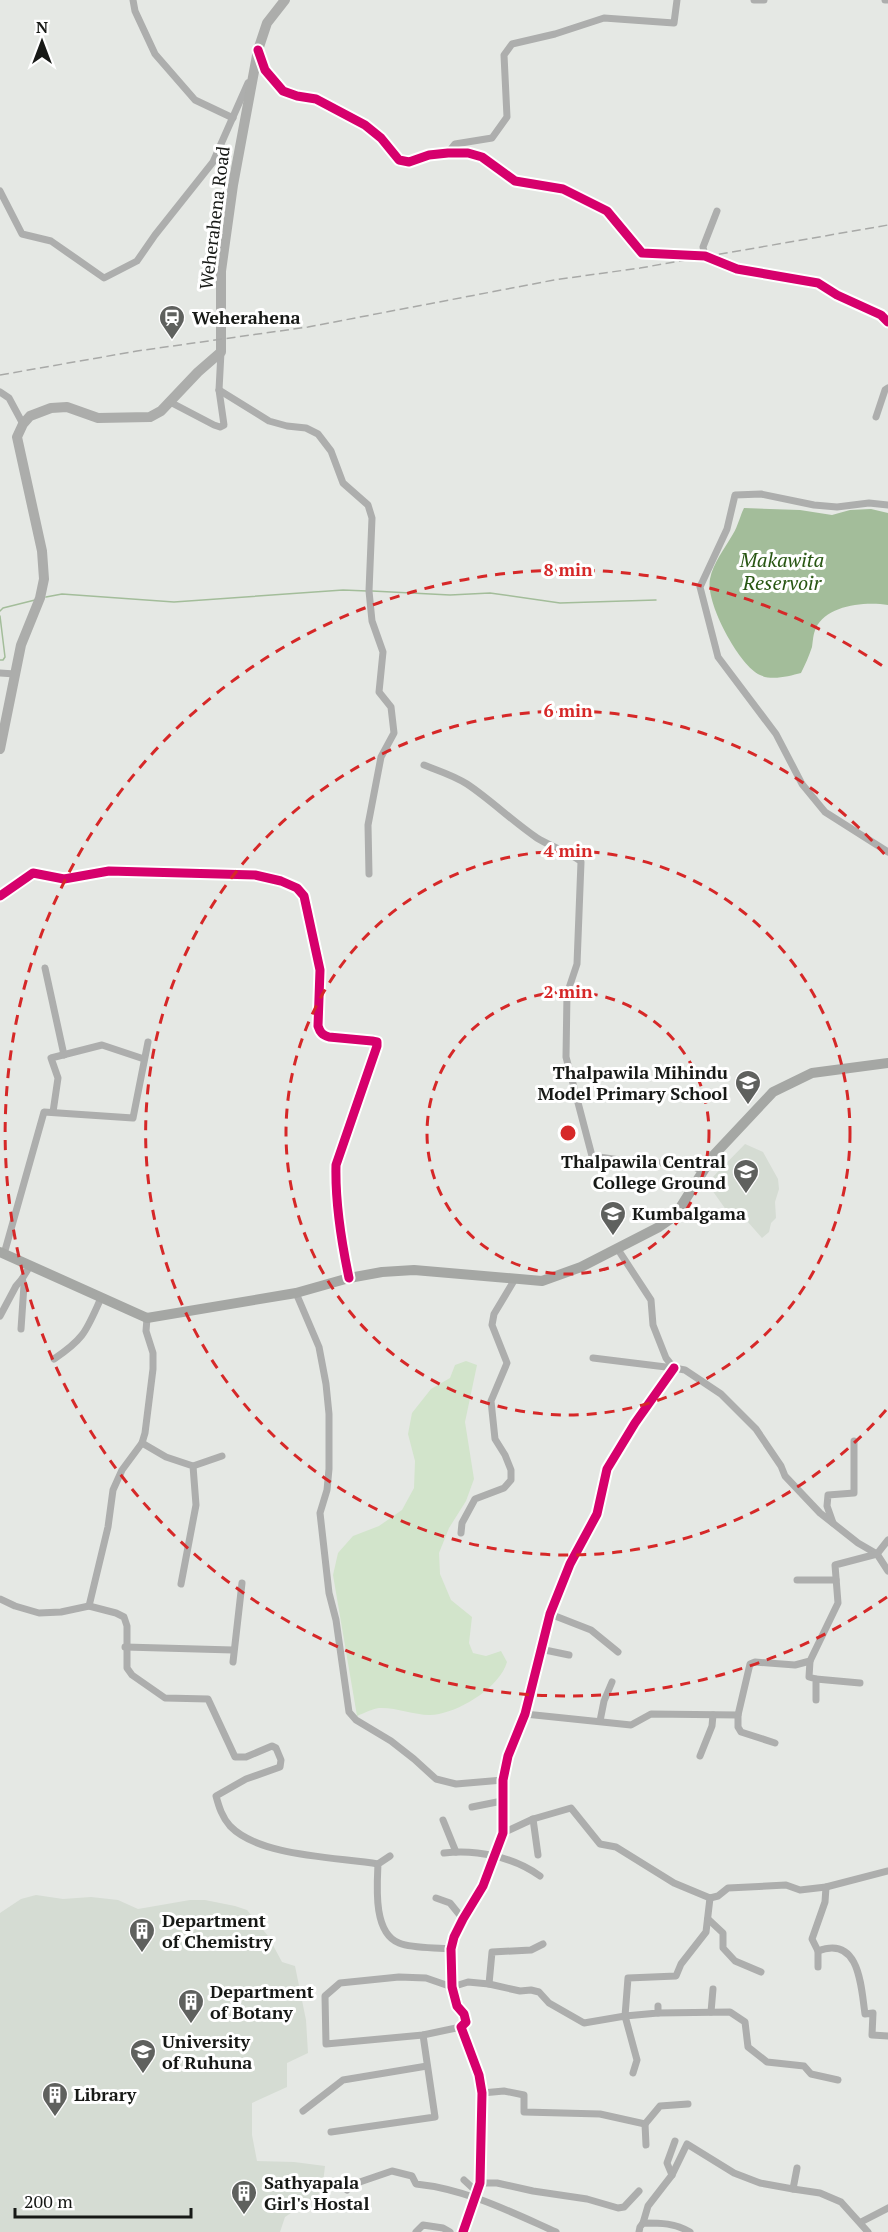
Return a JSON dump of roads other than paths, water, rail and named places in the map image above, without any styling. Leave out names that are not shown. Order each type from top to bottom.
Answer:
[{"type":"main road","name":"Weherahena Road","points":[[221,352],[221,271],[233,185],[258,50],[267,23],[285,0]]},
{"type":"main road","points":[[0,749],[21,645],[40,598],[44,579],[42,551],[17,437],[23,424],[30,416],[51,408],[67,407],[98,418],[150,417],[161,411],[198,372],[221,352]]},
{"type":"main road","points":[[2,1253],[147,1318],[297,1293],[349,1278],[382,1272],[414,1270],[542,1281],[580,1267],[659,1227],[675,1216],[703,1171],[772,1092],[812,1073],[888,1063]]},
{"type":"street","points":[[133,0],[135,11],[155,54],[195,100],[233,118]]},
{"type":"street","points":[[448,153],[455,144],[492,138],[507,117],[504,55],[512,44],[555,34],[604,18],[674,23],[677,0]]},
{"type":"street","points":[[754,0],[764,0]]},
{"type":"street","points":[[258,50],[265,70],[283,91],[316,99],[365,125],[381,138],[399,160],[409,162],[429,155],[448,153],[468,153],[482,157],[515,181],[563,189],[607,211],[642,253],[705,256],[737,269],[818,283],[837,295],[881,315],[888,322]]},
{"type":"street","points":[[0,191],[22,234],[51,241],[104,278],[137,261],[213,162],[256,64]]},
{"type":"street","points":[[705,256],[703,247],[717,211]]},
{"type":"street","points":[[170,402],[220,427],[225,425],[219,390],[221,352]]},
{"type":"street","points":[[876,417],[885,390],[888,388]]},
{"type":"street","points":[[219,390],[269,421],[306,428],[318,434],[331,451],[343,483],[368,505],[372,518],[369,591],[372,621],[383,652],[379,692],[391,707],[394,733],[381,757],[368,825],[369,874]]},
{"type":"street","points":[[0,392],[9,398],[23,424]]},
{"type":"street","points":[[888,505],[869,503],[837,507],[761,494],[735,495],[728,529],[700,587],[718,657],[776,734],[802,784],[825,812],[888,852]]},
{"type":"street","points":[[0,673],[15,674]]},
{"type":"street","points":[[424,765],[456,777],[469,785],[537,838],[563,853],[578,858],[581,862],[577,964],[567,994],[566,1057],[592,1156],[634,1162],[687,1164],[703,1171]]},
{"type":"street","points":[[0,896],[33,873],[64,879],[108,871],[255,875],[281,881],[297,888],[304,896],[320,970],[318,1026],[322,1035],[377,1042],[336,1165],[341,1240],[349,1278]]},
{"type":"street","points":[[45,968],[64,1055]]},
{"type":"street","points":[[2,1253],[44,1112],[133,1118],[148,1042]]},
{"type":"street","points":[[53,1112],[58,1078],[51,1058],[102,1045],[144,1059]]},
{"type":"street","points":[[616,1248],[651,1300],[653,1325],[666,1358],[674,1368]]},
{"type":"street","points":[[0,1316],[30,1266]]},
{"type":"street","points":[[21,1329],[24,1285],[22,1279]]},
{"type":"street","points":[[461,1533],[462,1523],[475,1499],[504,1488],[511,1480],[511,1470],[495,1439],[491,1401],[507,1363],[492,1325],[494,1314],[515,1280]]},
{"type":"street","points":[[297,1293],[320,1347],[326,1384],[329,1414],[329,1469],[327,1490],[320,1513],[329,1593],[336,1620],[349,1712],[356,1720],[391,1741],[436,1779],[456,1784],[503,1780]]},
{"type":"street","points":[[54,1359],[76,1344],[86,1333],[101,1298]]},
{"type":"street","points":[[89,1605],[108,1527],[113,1490],[122,1470],[142,1443],[148,1417],[153,1353],[146,1331],[147,1318]]},
{"type":"street","points":[[593,1358],[686,1370],[721,1394],[756,1429],[781,1466],[785,1476],[820,1513],[858,1543],[878,1554],[888,1571]]},
{"type":"street","points":[[674,1368],[635,1423],[607,1469],[597,1514],[570,1564],[550,1614],[525,1714],[508,1756],[503,1780],[503,1833],[496,1857],[483,1886],[454,1937],[451,1949],[452,1987],[457,2006],[464,2014],[466,2022],[461,2027],[423,2035],[326,2044],[325,1996],[340,1983],[399,1977],[426,1978],[452,1987],[468,1982],[539,1992],[549,2003],[584,2023],[658,2010],[730,2012],[745,2022],[748,2048],[767,2062],[804,2066],[812,2074],[838,2080]]},
{"type":"street","points":[[833,1523],[827,1506],[828,1495],[854,1493],[854,1441]]},
{"type":"street","points":[[142,1443],[166,1457],[193,1466],[222,1456]]},
{"type":"street","points":[[181,1584],[196,1505],[193,1466]]},
{"type":"street","points":[[860,1683],[808,1677],[810,1661],[838,1603],[836,1565],[878,1554],[888,1540]]},
{"type":"street","points":[[797,1580],[836,1580]]},
{"type":"street","points":[[233,1662],[242,1583]]},
{"type":"street","points":[[0,1599],[39,1613],[61,1612],[89,1605],[124,1617],[127,1626],[127,1668],[132,1675],[165,1698],[208,1699],[235,1757],[246,1757],[272,1746],[276,1748],[280,1767],[246,1779],[216,1796],[221,1813],[228,1825],[242,1836],[273,1849],[378,1864],[390,1856]]},
{"type":"street","points":[[550,1614],[591,1630],[618,1652]]},
{"type":"street","points":[[126,1647],[233,1650]]},
{"type":"street","points":[[540,1649],[569,1655]]},
{"type":"street","points":[[775,1743],[741,1732],[738,1727],[738,1715],[750,1664],[755,1662],[795,1665],[810,1661]]},
{"type":"street","points":[[816,1679],[816,1700]]},
{"type":"street","points":[[600,1721],[604,1701],[612,1682]]},
{"type":"street","points":[[525,1714],[631,1725],[651,1714],[738,1715]]},
{"type":"street","points":[[700,1756],[712,1726],[713,1715]]},
{"type":"street","points":[[472,1807],[502,1801]]},
{"type":"street","points":[[503,1833],[533,1820],[572,1808],[600,1844],[616,1847],[674,1883],[710,1898],[718,1896],[728,1888],[786,1885],[800,1890],[826,1887],[888,1871]]},
{"type":"street","points":[[443,1820],[456,1852]]},
{"type":"street","points":[[533,1820],[538,1855]]},
{"type":"street","points":[[444,1853],[471,1851],[531,1869],[540,1876]]},
{"type":"street","points":[[378,1864],[376,1902],[388,1935],[396,1942],[407,1946],[451,1949]]},
{"type":"street","points":[[818,1967],[818,1950],[812,1939],[825,1902],[826,1887]]},
{"type":"street","points":[[436,1898],[450,1903],[463,1919]]},
{"type":"street","points":[[633,2073],[637,2060],[625,2016],[627,1978],[676,1976],[681,1964],[706,1932],[710,1898]]},
{"type":"street","points":[[708,1919],[723,1932],[723,1948],[735,1961],[762,1972]]},
{"type":"street","points":[[489,1984],[492,1952],[531,1950],[543,1944]]},
{"type":"street","points":[[818,1950],[827,1947],[843,1950],[852,1957],[859,1973],[865,2014],[873,2013],[872,2035],[888,2036]]},
{"type":"street","points":[[711,2012],[713,1989]]},
{"type":"street","points":[[461,2027],[479,2075],[482,2092],[480,2183],[463,2232]]},
{"type":"street","points":[[331,2132],[435,2117],[423,2035]]},
{"type":"street","points":[[303,2111],[343,2080],[427,2066]]},
{"type":"street","points":[[482,2092],[504,2091],[524,2095],[524,2112],[600,2114],[645,2124]]},
{"type":"street","points":[[646,2145],[645,2124],[660,2106],[688,2104]]},
{"type":"street","points":[[672,2175],[667,2163],[675,2141]]},
{"type":"street","points":[[639,2232],[648,2206],[672,2175],[687,2144],[734,2173],[760,2183],[820,2193],[841,2202],[868,2232]]},
{"type":"street","points":[[793,2189],[797,2168]]},
{"type":"street","points":[[347,2190],[351,2185],[392,2171],[412,2176],[416,2184],[477,2195],[556,2232]]},
{"type":"street","points":[[464,2181],[477,2195]]},
{"type":"street","points":[[480,2183],[497,2183],[587,2199],[618,2208],[624,2207],[639,2191]]},
{"type":"street","points":[[861,2222],[888,2208]]},
{"type":"street","points":[[644,2223],[668,2223],[690,2232]]},
{"type":"street","points":[[416,2232],[423,2225],[443,2228],[450,2232]]},
{"type":"water","name":"Makawita Reservoir","points":[[744,508],[800,510],[832,515],[850,510],[871,509],[888,513],[888,605],[858,604],[828,614],[816,628],[812,647],[801,673],[770,678],[760,675],[743,659],[718,617],[710,589],[710,579],[716,561],[735,531]]},
{"type":"waterway","points":[[46,597],[62,594],[174,602],[343,590],[367,591]]},
{"type":"waterway","points":[[372,591],[450,595],[490,593],[560,603],[656,600]]},
{"type":"waterway","points":[[0,611],[3,608],[35,600]]},
{"type":"waterway","points":[[0,616],[5,657],[0,660]]},
{"type":"railway","points":[[0,375],[137,351],[308,327],[554,280],[640,268],[888,225]]},
{"type":"place","name":"Weherahena","points":[[172,341]]},
{"type":"place","name":"Thalpawila Mihindu Model Primary School","points":[[748,1106]]},
{"type":"place","name":"Thalpawila Central College Ground","points":[[746,1195]]},
{"type":"place","name":"Kumbalgama","points":[[613,1237]]},
{"type":"place","name":"Department of Chemistry","points":[[142,1954]]},
{"type":"place","name":"Department of Botany","points":[[191,2025]]},
{"type":"place","name":"University of Ruhuna","points":[[143,2075]]},
{"type":"place","name":"Library","points":[[55,2118]]},
{"type":"place","name":"Sathyapala Girl's Hostal","points":[[244,2216]]}]
